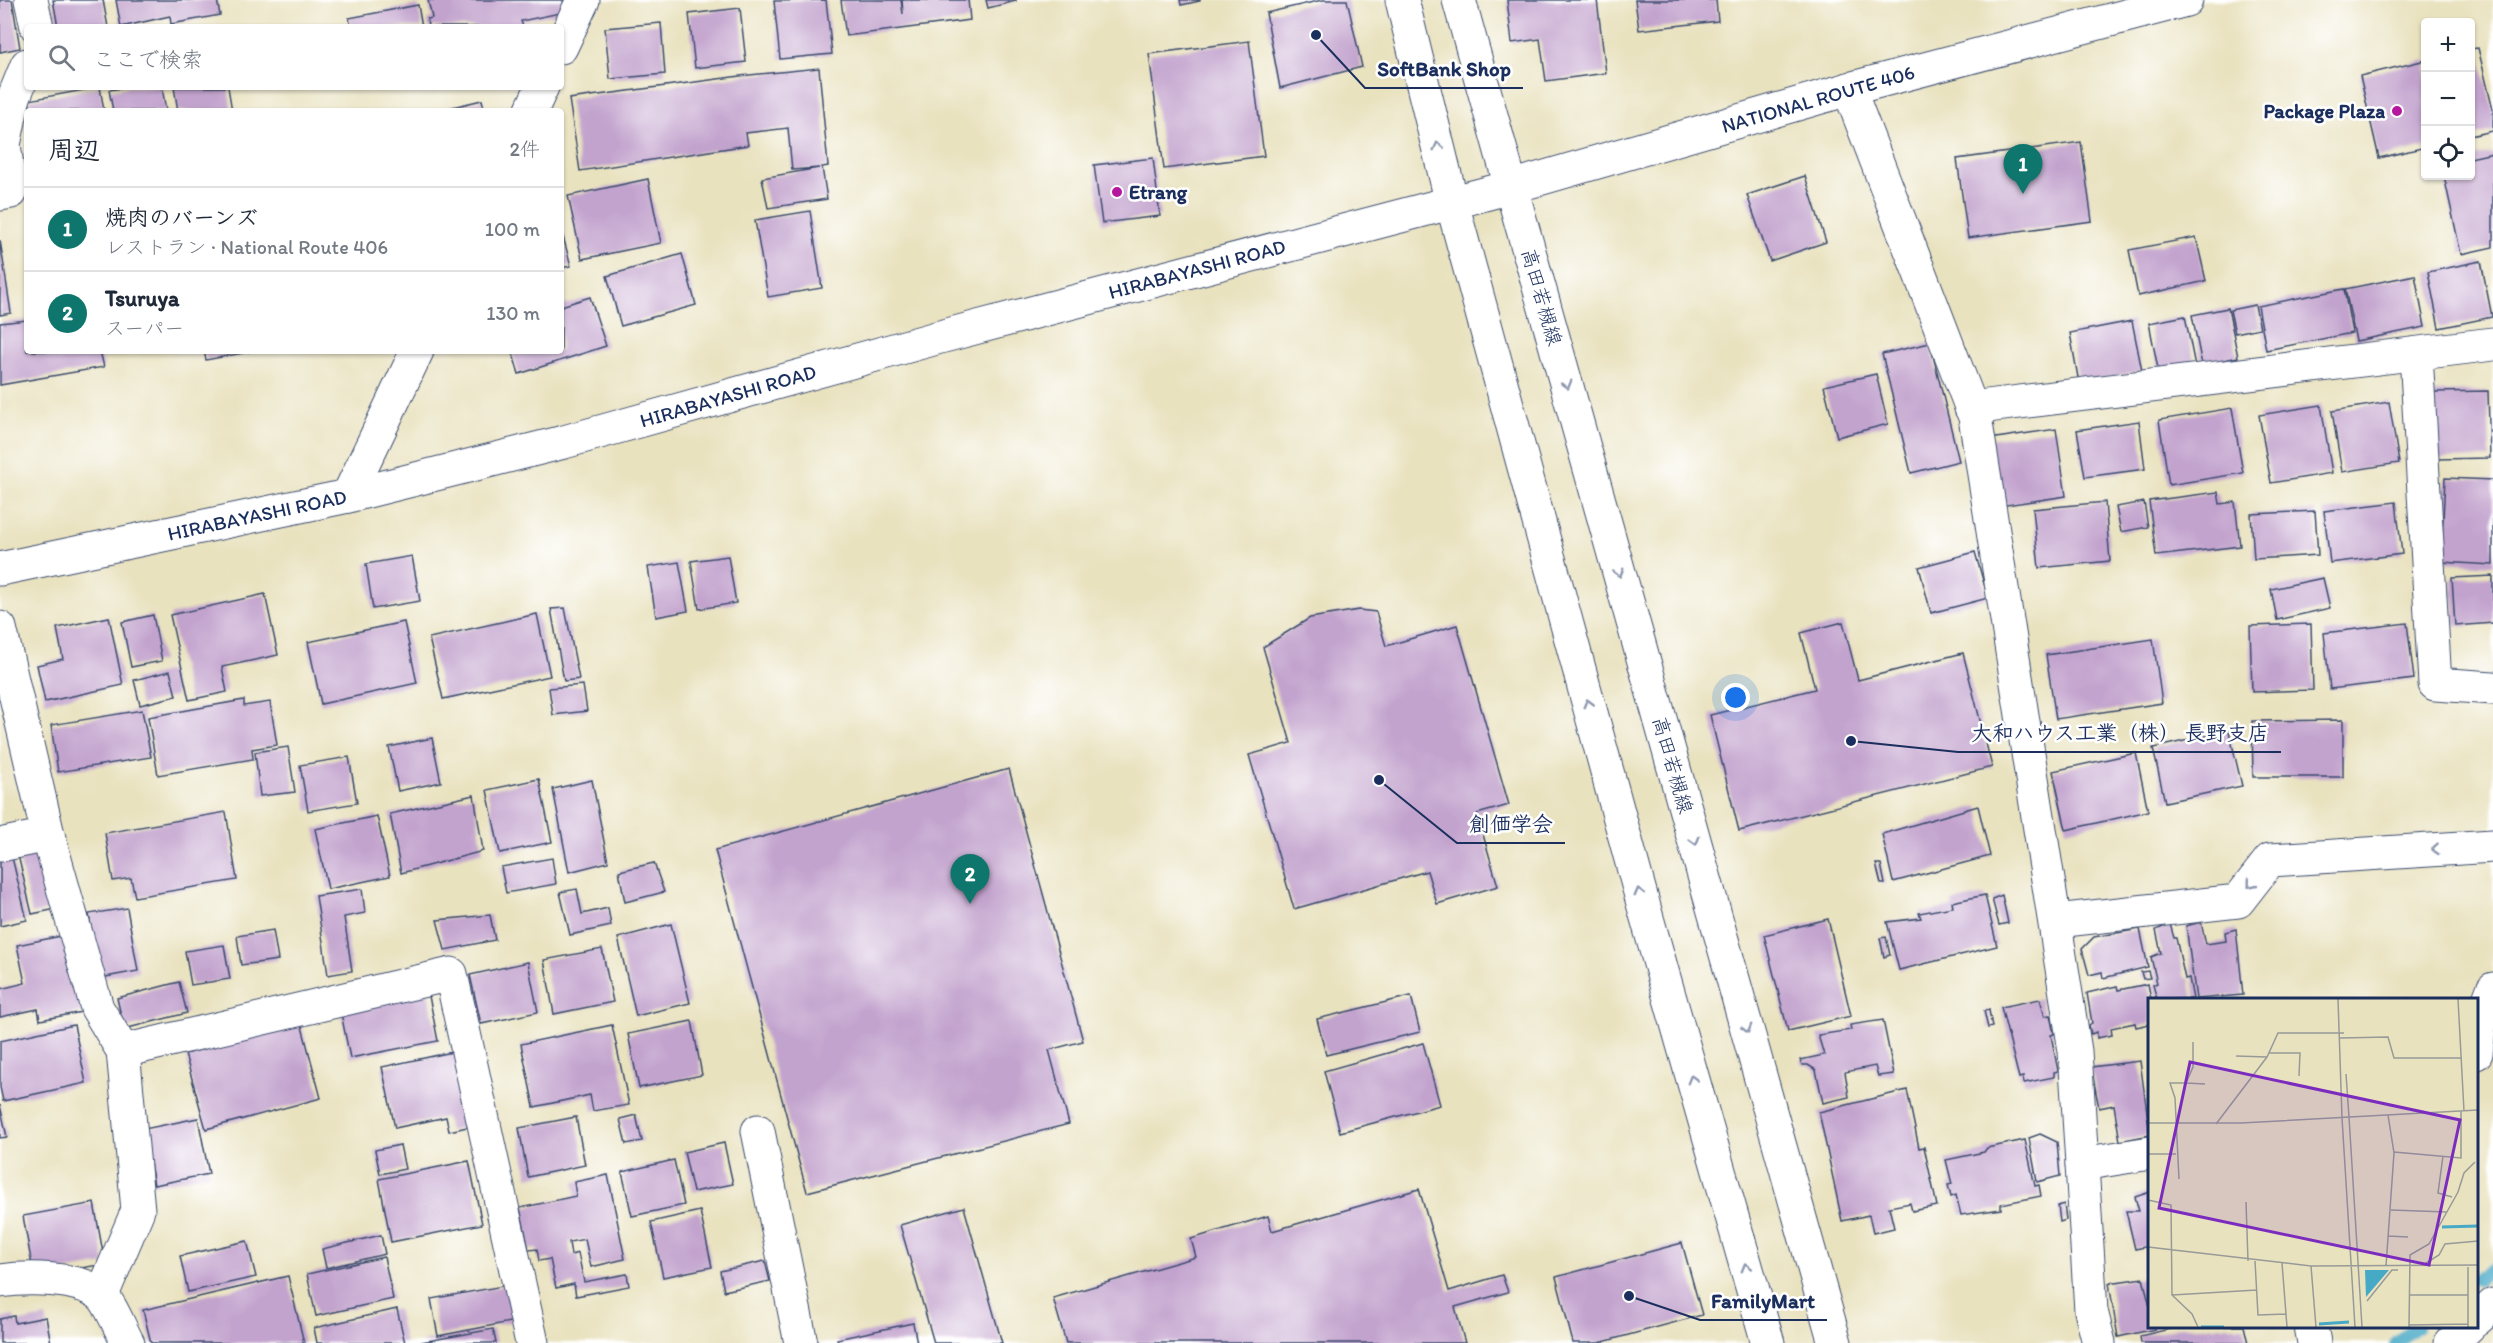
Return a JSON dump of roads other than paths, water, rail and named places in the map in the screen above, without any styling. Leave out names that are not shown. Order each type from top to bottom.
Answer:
[{"type":"main road","points":[[31,0],[36,24]]},
{"type":"main road","points":[[564,41],[583,0]]},
{"type":"main road","points":[[1402,0],[1452,203],[1647,918],[1768,1343]]},
{"type":"main road","name":"高田若槻線","points":[[1459,0],[1835,1343]]},
{"type":"main road","name":"NATIONAL ROUTE 406","points":[[1452,203],[1849,89],[2186,0]]},
{"type":"main road","points":[[13,192],[4,145],[14,97],[24,72]]},
{"type":"main road","points":[[1849,89],[1975,417],[2075,1051],[2091,1311],[2099,1343]]},
{"type":"main road","points":[[532,108],[541,90]]},
{"type":"main road","name":"HIRABAYASHI ROAD","points":[[0,569],[348,496],[564,442],[940,337],[1452,203]]},
{"type":"main road","points":[[1971,408],[2493,344]]},
{"type":"main road","points":[[348,496],[416,354]]},
{"type":"main road","points":[[2415,354],[2435,684],[2493,688]]},
{"type":"main road","points":[[0,628],[48,835],[97,1008],[123,1051],[138,1210],[102,1295]]},
{"type":"main road","points":[[0,845],[48,835]]},
{"type":"main road","points":[[2056,921],[2238,901],[2271,860],[2493,846]]},
{"type":"main road","points":[[123,1051],[451,974],[532,1343]]},
{"type":"main road","points":[[2478,1038],[2480,1023],[2493,989]]},
{"type":"main road","points":[[758,1131],[801,1343]]},
{"type":"main road","points":[[2082,1164],[2148,1153]]},
{"type":"main road","points":[[0,1281],[23,1278],[82,1284],[102,1295],[128,1343]]},
{"type":"main road","points":[[2478,1318],[2493,1305]]},
{"type":"main road","points":[[2311,1328],[2314,1343]]},
{"type":"main road","points":[[2451,1343],[2467,1328]]},
{"type":"waterway","points":[[2478,1279],[2493,1269]]},
{"type":"waterway","points":[[2396,1343],[2415,1328]]},
{"type":"place","name":"SoftBank Shop","points":[[1316,35]]},
{"type":"place","name":"Package Plaza","points":[[2397,111]]},
{"type":"place","name":"Etrang","points":[[1117,192]]},
{"type":"place","name":"焼肉のバーンズ","points":[[2023,194]]},
{"type":"place","name":"大和ハウス工業（株） 長野支店","points":[[1851,741]]},
{"type":"place","name":"創価学会","points":[[1379,780]]},
{"type":"place","name":"Tsuruya","points":[[970,904]]},
{"type":"place","name":"FamilyMart","points":[[1629,1296]]}]
